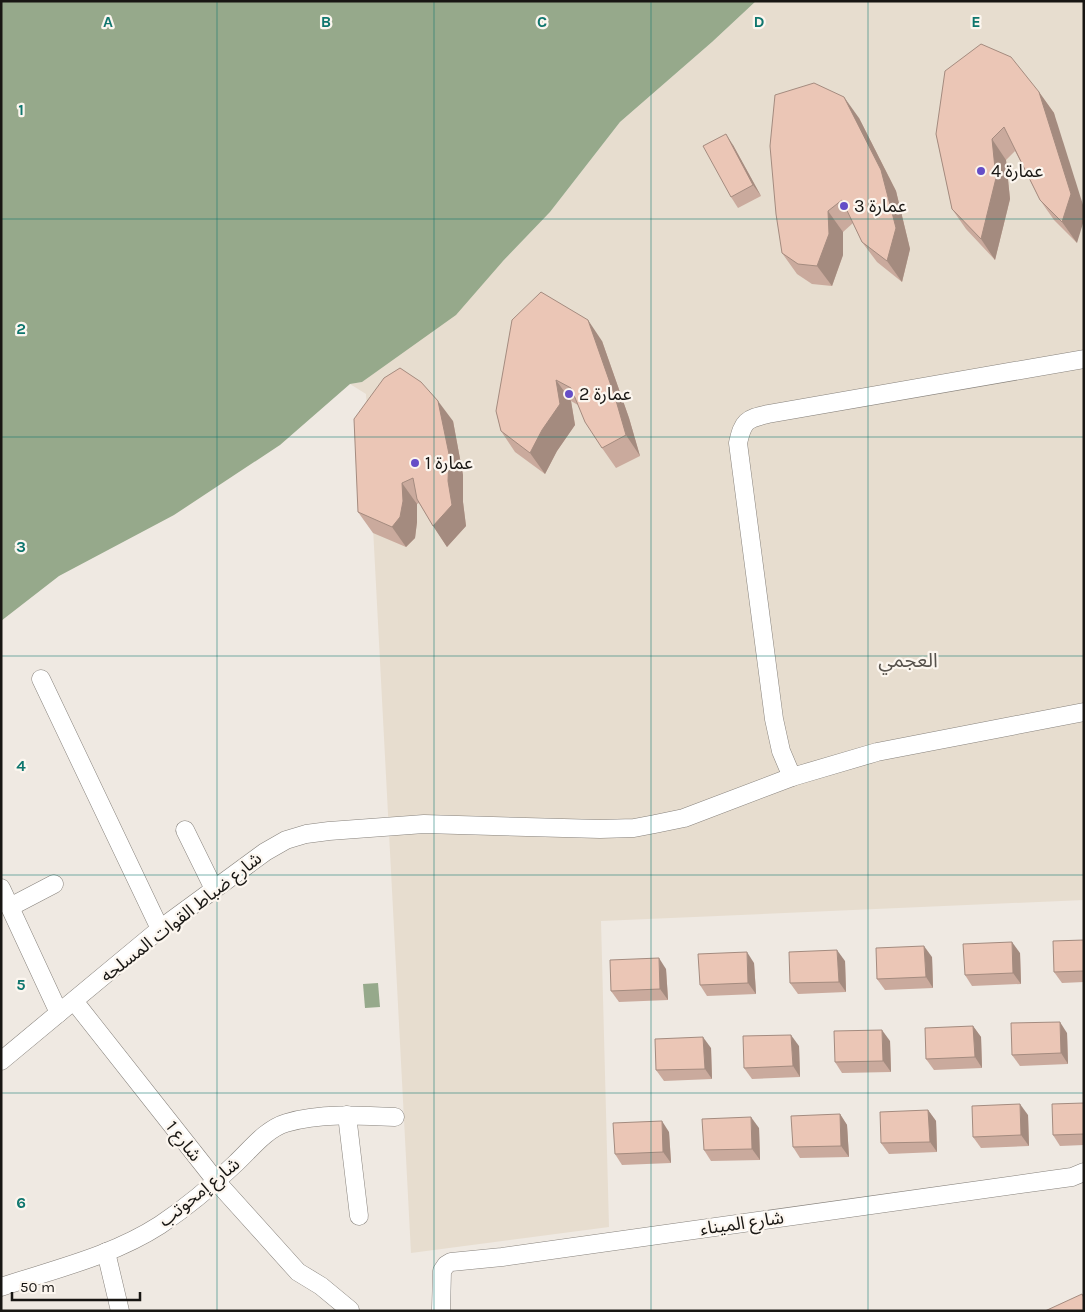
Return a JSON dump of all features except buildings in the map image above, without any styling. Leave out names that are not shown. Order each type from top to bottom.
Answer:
[{"type":"street","points":[[792,777],[781,751],[774,718],[738,443],[741,427],[752,418],[768,414],[1084,359]]},
{"type":"street","points":[[41,679],[160,929]]},
{"type":"street","name":"شارع ضباط القوات المسلحه","points":[[1,1061],[160,929],[265,852],[286,840],[306,834],[329,831],[424,824],[600,829],[634,828],[684,818],[792,777],[877,752],[1084,712]]},
{"type":"street","points":[[185,830],[214,889]]},
{"type":"street","points":[[10,907],[54,884]]},
{"type":"street","points":[[1,888],[59,1013]]},
{"type":"street","name":"شارع 1","points":[[74,1001],[216,1182],[293,1266],[350,1310]]},
{"type":"street","points":[[348,1115],[359,1216]]},
{"type":"street","name":"شارع إمحوتب","points":[[1,1286],[106,1252],[160,1225],[216,1182],[273,1129],[285,1123],[348,1115],[395,1117]]},
{"type":"street","name":"شارع الميناء","points":[[441,1311],[442,1271],[451,1262],[502,1257],[1072,1177],[1084,1172]]},
{"type":"street","points":[[106,1252],[120,1311]]},
{"type":"shaded area","points":[[1,1],[756,1],[620,122],[550,212],[503,261],[456,315],[362,382],[350,384],[280,445],[174,515],[59,576],[1,621]]},
{"type":"shaded area","points":[[756,1],[1084,1],[1084,900],[601,921],[609,1227],[411,1253],[366,394],[350,384],[362,382],[503,261],[550,212],[620,122]]},
{"type":"shaded area","points":[[378,983],[380,1007],[365,1008],[363,984]]},
{"type":"place","name":"عمارة 4","points":[[981,171]]},
{"type":"place","name":"عمارة 3","points":[[844,206]]},
{"type":"place","name":"عمارة 2","points":[[569,394]]},
{"type":"place","name":"عمارة 1","points":[[415,463]]},
{"type":"district","name":"العجمي","points":[[908,660]]}]
